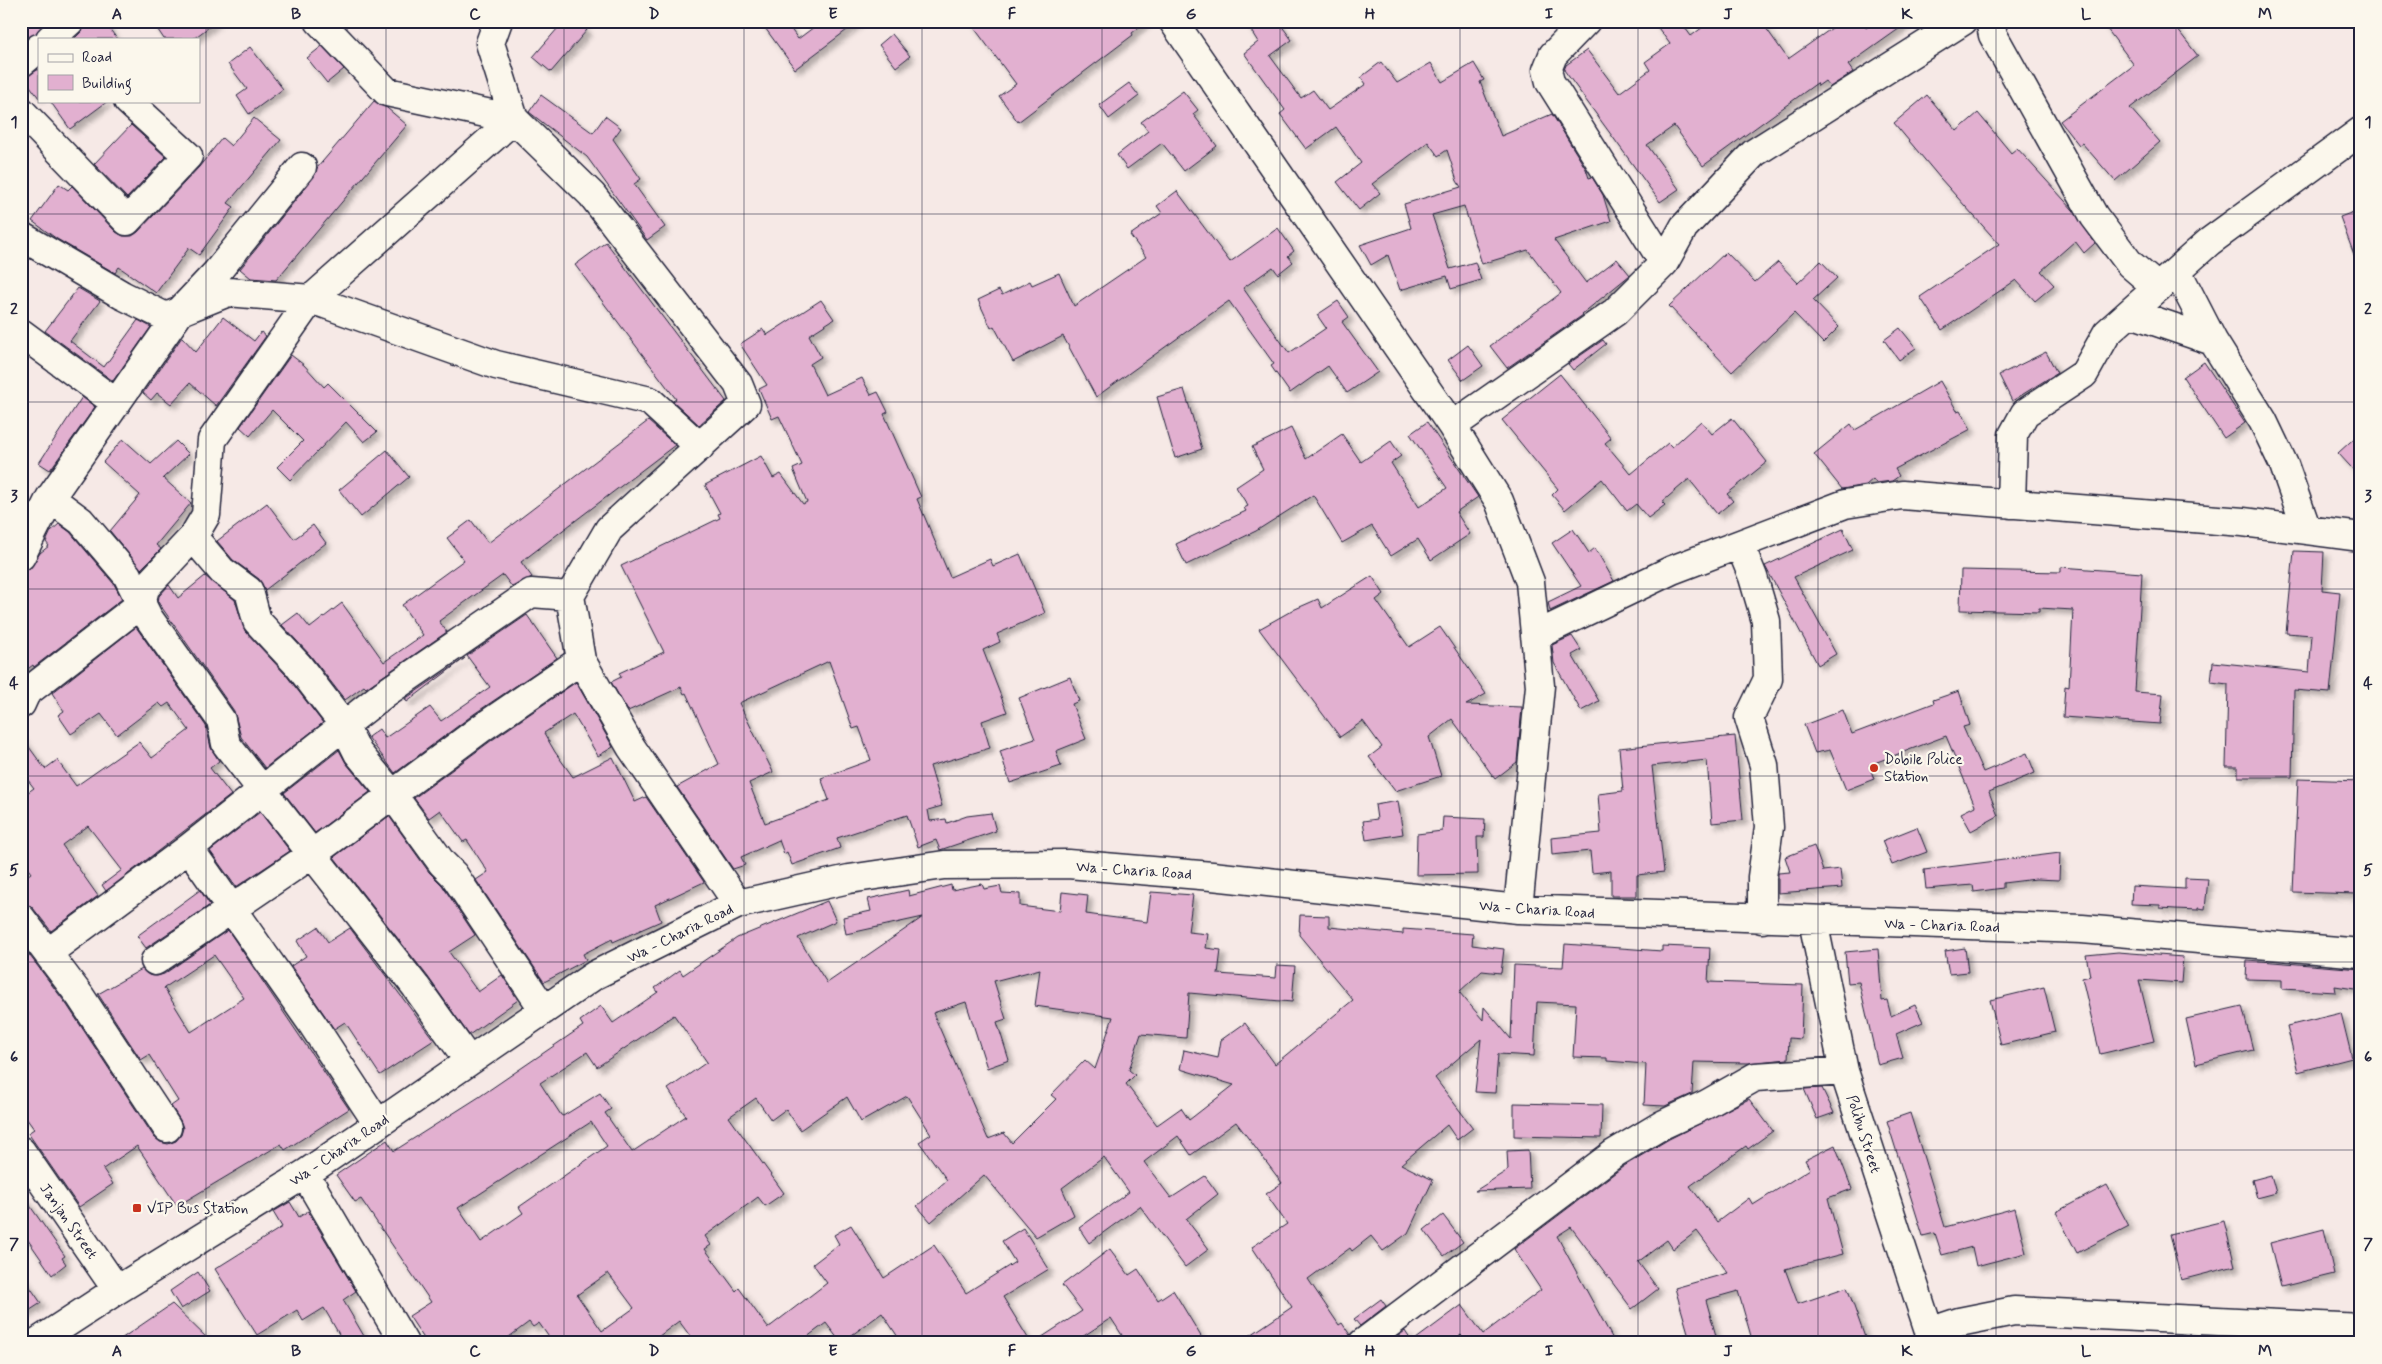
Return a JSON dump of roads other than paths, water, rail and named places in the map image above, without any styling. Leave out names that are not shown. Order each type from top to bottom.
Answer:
[{"type":"street","points":[[318,21],[387,92],[514,119]]},
{"type":"street","points":[[498,21],[490,43],[514,119],[592,195],[738,384],[746,404],[609,529],[570,596],[580,660],[631,747],[738,904]]},
{"type":"street","points":[[1173,21],[1452,426],[1499,501],[1530,582],[1540,686],[1518,910]]},
{"type":"street","points":[[1586,21],[1553,55],[1547,70],[1550,82],[1664,262]]},
{"type":"street","points":[[1452,426],[1615,312],[1664,262],[1684,227],[1754,154],[1963,21]]},
{"type":"street","points":[[1990,21],[1993,36],[2094,216],[2130,264],[2168,279],[2213,341],[2263,421],[2284,465],[2307,530]]},
{"type":"street","points":[[21,63],[38,49]]},
{"type":"street","points":[[21,111],[127,222],[188,156],[129,102]]},
{"type":"street","points":[[21,704],[26,693],[141,604],[145,588],[192,538],[206,515],[212,440],[311,300],[514,119]]},
{"type":"street","points":[[2011,504],[2013,435],[2025,413],[2084,374],[2107,334],[2209,242],[2361,131]]},
{"type":"street","points":[[21,556],[50,498],[182,309],[216,273],[302,167]]},
{"type":"street","points":[[21,236],[122,295],[166,317],[228,292],[311,300],[496,366],[650,401],[700,447]]},
{"type":"street","points":[[2131,312],[2213,341]]},
{"type":"street","points":[[21,333],[116,403]]},
{"type":"street","points":[[1535,636],[1672,570],[1845,504],[1902,495],[2243,522],[2361,537]]},
{"type":"street","points":[[50,498],[81,520],[127,575],[148,617],[221,720],[226,744],[416,988],[469,1061]]},
{"type":"street","points":[[192,538],[222,571],[248,591],[257,621],[298,665],[344,725],[358,753],[392,794],[442,863],[454,875],[544,1010]]},
{"type":"street","points":[[1740,545],[1753,577],[1766,621],[1768,679],[1749,718],[1764,765],[1769,827],[1762,877],[1762,919]]},
{"type":"street","points":[[48,952],[189,848],[261,788],[384,694],[531,593],[570,596]]},
{"type":"street","points":[[155,961],[312,855],[483,727],[580,660]]},
{"type":"street","points":[[189,848],[313,1025],[378,1124]]},
{"type":"street","name":"Wa - Charia Road","points":[[36,1343],[117,1290],[305,1174],[594,975],[738,904],[849,879],[944,864],[1068,864],[1212,876],[1518,910],[2082,930],[2361,953]]},
{"type":"street","points":[[21,918],[48,952],[125,1061],[167,1128]]},
{"type":"street","name":"Polibu Street","points":[[1813,921],[1844,1072],[1931,1337]]},
{"type":"street","points":[[1363,1343],[1608,1158],[1662,1125],[1707,1104],[1755,1077],[1844,1072]]},
{"type":"street","name":"Janjan Street","points":[[21,1151],[117,1290]]},
{"type":"street","points":[[305,1174],[404,1343]]},
{"type":"street","points":[[1931,1337],[1959,1322],[2014,1311],[2361,1328]]},
{"type":"place","name":"Dobile Police Station","points":[[1874,768]]},
{"type":"place","name":"VIP Bus Station","points":[[137,1208]]}]
